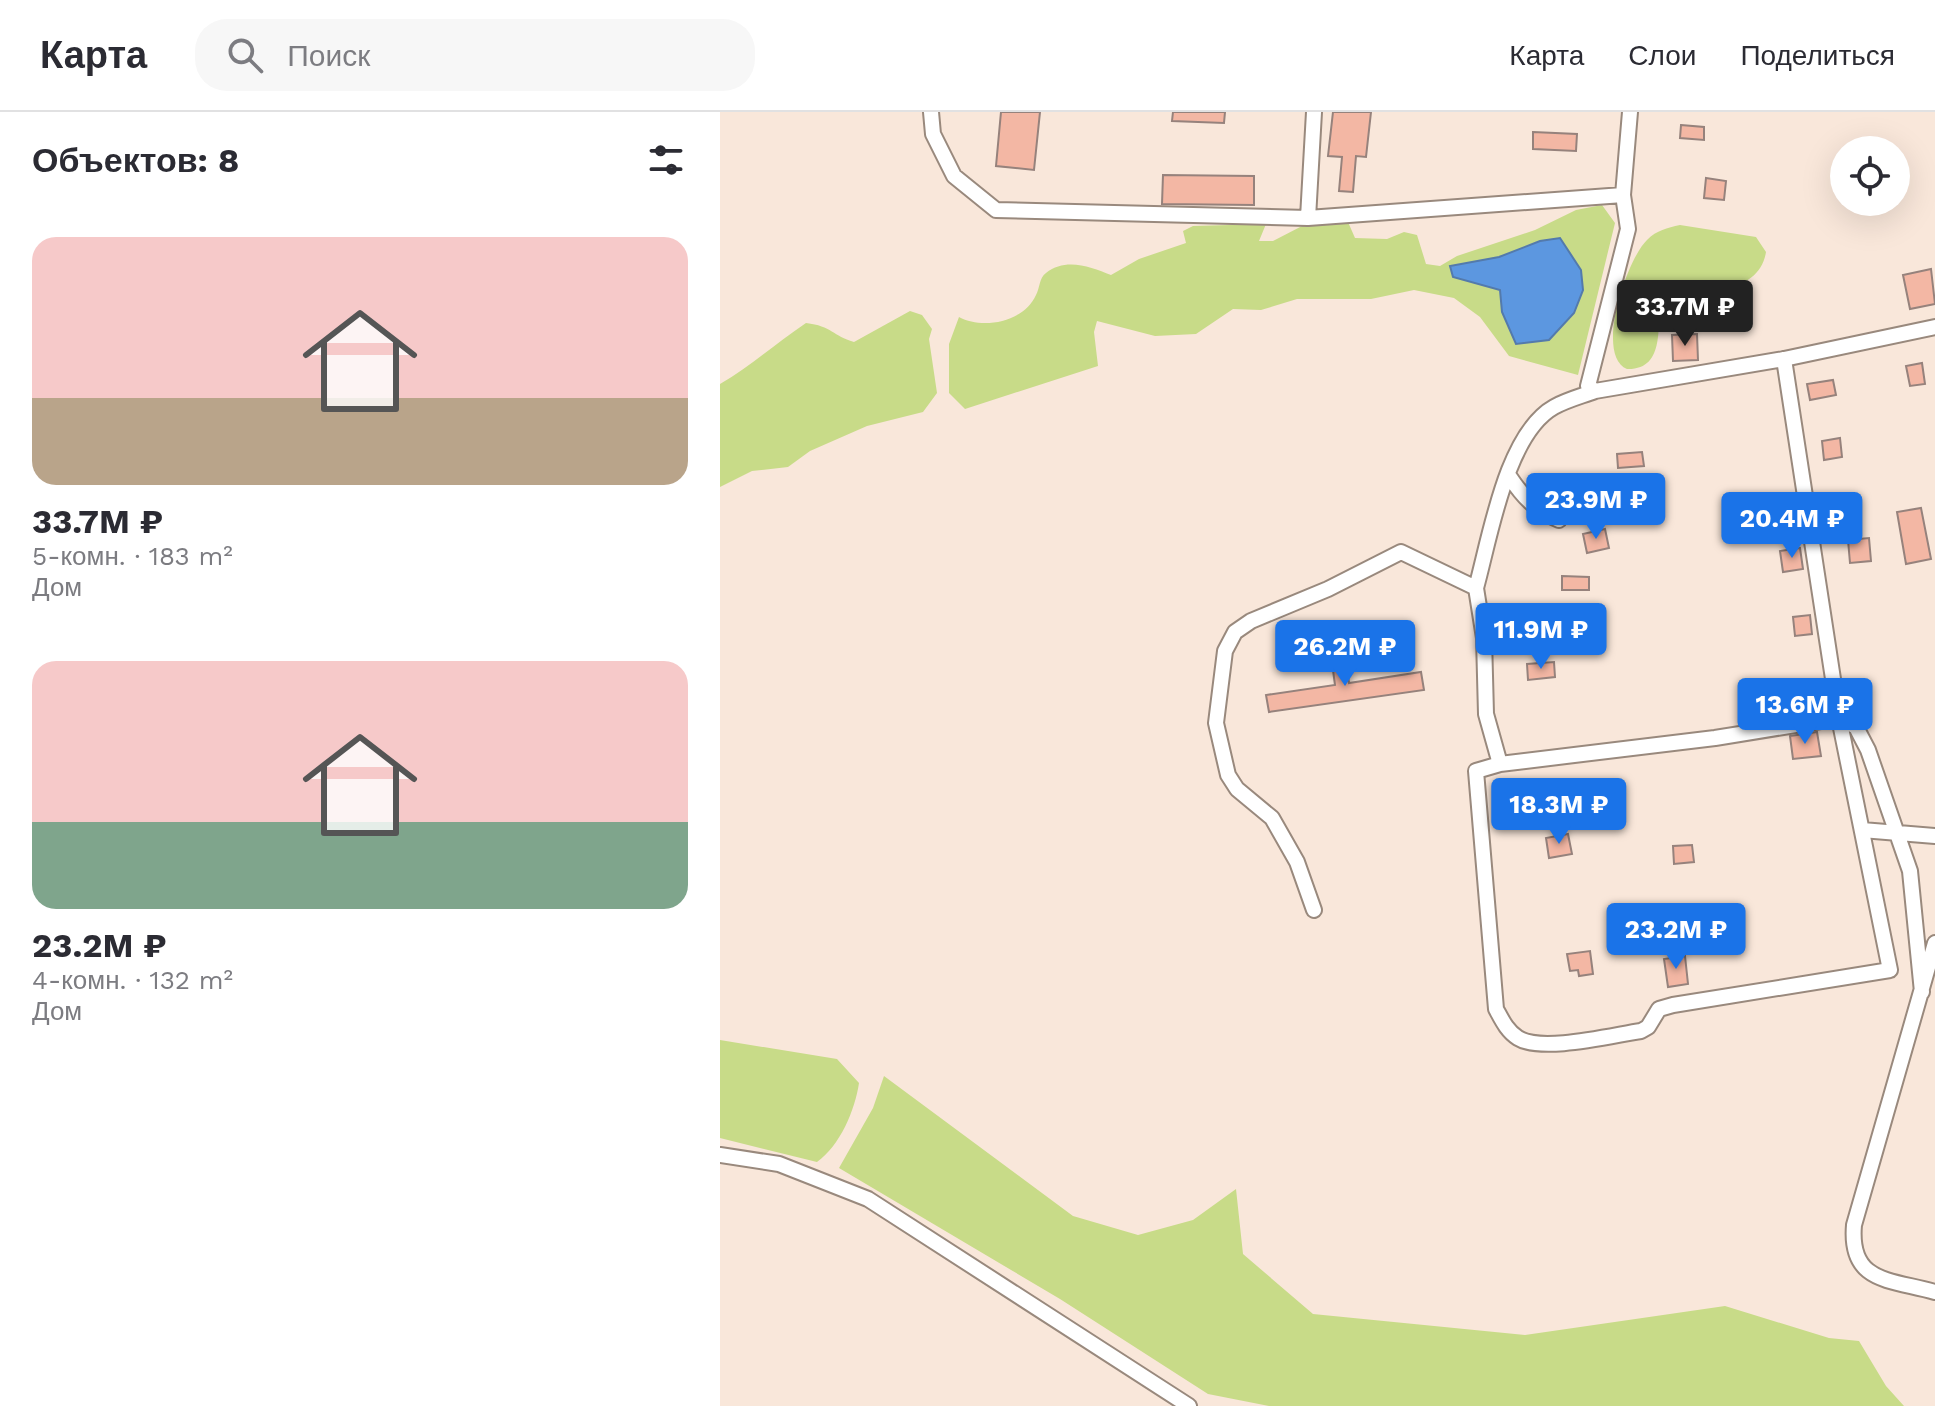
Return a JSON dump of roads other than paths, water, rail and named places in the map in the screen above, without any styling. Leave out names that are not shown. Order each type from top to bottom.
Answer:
[{"type":"street","points":[[931,112],[933,134],[954,176],[996,210],[1308,218],[1623,195]]},
{"type":"street","points":[[1308,218],[1314,112]]},
{"type":"street","points":[[1595,391],[1588,386],[1628,229],[1623,195],[1630,112]]},
{"type":"street","points":[[1500,764],[1486,714],[1484,638],[1476,588],[1509,476],[1521,444],[1537,420],[1554,407],[1595,391],[1784,359],[1935,327]]},
{"type":"street","points":[[1784,359],[1839,718],[1890,970],[1673,1005],[1659,1009],[1648,1027],[1641,1031],[1534,1044],[1520,1039],[1505,1026],[1496,1009],[1476,771],[1500,764],[1715,738],[1839,718],[1856,727],[1868,750],[1910,871],[1922,992]]},
{"type":"street","points":[[1509,476],[1522,495],[1541,512],[1559,520]]},
{"type":"street","points":[[1314,910],[1297,862],[1272,818],[1237,789],[1226,767],[1216,723],[1225,651],[1235,632],[1251,621],[1328,589],[1401,552],[1476,588]]},
{"type":"street","points":[[1862,830],[1935,836]]},
{"type":"street","points":[[1935,943],[1854,1225],[1852,1247],[1858,1263],[1870,1273],[1935,1292]]},
{"type":"street","points":[[720,1155],[779,1164],[868,1199],[1189,1406]]},
{"type":"water","points":[[1560,238],[1581,270],[1583,290],[1574,313],[1549,340],[1516,344],[1502,312],[1500,290],[1453,277],[1450,266],[1499,257],[1540,241]]}]
